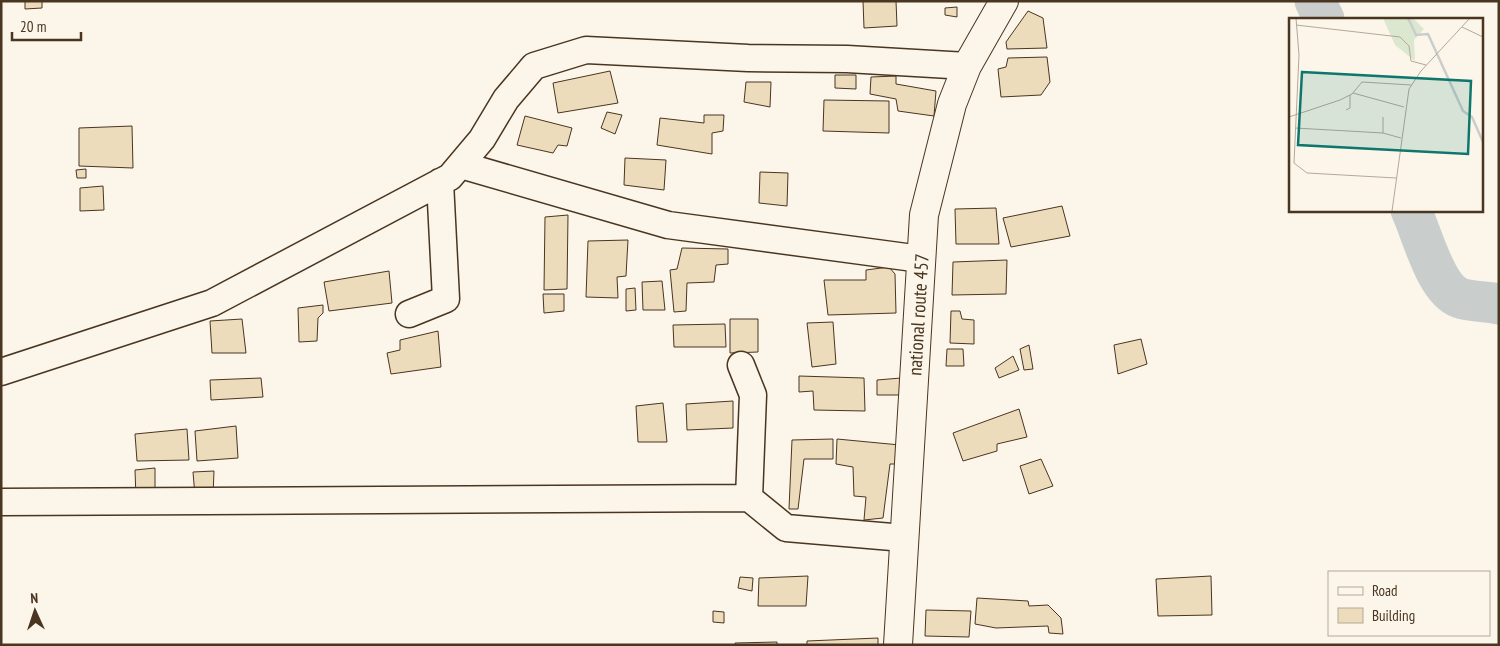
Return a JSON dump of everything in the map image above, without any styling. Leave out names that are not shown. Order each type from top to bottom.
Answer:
[{"type":"highway","name":"national route 457","points":[[898,645],[924,215],[952,104],[967,66],[1004,1]]},
{"type":"street","points":[[1,372],[212,303],[450,177],[482,139],[506,99],[534,66],[586,50],[748,58],[847,59],[967,66]]},
{"type":"street","points":[[461,164],[668,225],[921,259]]},
{"type":"street","points":[[409,314],[446,300],[440,182]]},
{"type":"street","points":[[741,365],[753,395],[749,498]]},
{"type":"street","points":[[1,502],[749,498],[786,528],[904,538]]},
{"type":"building","points":[[25,1],[42,1],[42,8],[25,9]]},
{"type":"building","points":[[863,1],[896,1],[897,26],[864,28]]},
{"type":"building","points":[[957,7],[957,17],[945,15],[945,8]]},
{"type":"building","points":[[1028,11],[1043,18],[1047,48],[1007,49],[1006,42]]},
{"type":"building","points":[[1047,57],[1050,82],[1041,95],[1001,97],[998,69],[1006,67],[1008,58]]},
{"type":"building","points":[[610,71],[618,103],[558,113],[553,83]]},
{"type":"building","points":[[835,75],[856,75],[856,89],[835,88]]},
{"type":"building","points":[[896,76],[896,84],[936,91],[934,116],[898,111],[896,99],[870,94],[871,77]]},
{"type":"building","points":[[746,82],[771,82],[770,107],[744,102]]},
{"type":"building","points":[[824,100],[889,101],[889,133],[823,131]]},
{"type":"building","points":[[607,112],[622,115],[615,134],[601,128]]},
{"type":"building","points":[[704,115],[724,115],[723,131],[712,133],[712,154],[657,145],[660,118],[704,123]]},
{"type":"building","points":[[525,116],[572,128],[567,146],[558,145],[553,153],[517,145]]},
{"type":"building","points":[[132,126],[133,168],[79,166],[79,128]]},
{"type":"building","points":[[625,158],[666,160],[664,190],[624,185]]},
{"type":"building","points":[[86,169],[86,178],[77,178],[76,170]]},
{"type":"building","points":[[760,172],[788,173],[787,206],[759,203]]},
{"type":"building","points":[[103,186],[104,210],[80,211],[80,188]]},
{"type":"building","points":[[1062,206],[1070,236],[1011,247],[1003,218]]},
{"type":"building","points":[[996,208],[999,244],[956,244],[955,209]]},
{"type":"building","points":[[568,215],[567,289],[544,290],[545,217]]},
{"type":"building","points":[[628,240],[626,276],[617,277],[618,298],[586,297],[588,241]]},
{"type":"building","points":[[682,248],[728,249],[728,264],[716,265],[714,282],[687,283],[686,311],[674,312],[670,270],[677,269]]},
{"type":"building","points":[[1007,260],[1006,294],[952,295],[953,262]]},
{"type":"building","points":[[889,267],[895,274],[896,313],[828,315],[824,280],[866,280],[866,270]]},
{"type":"building","points":[[389,271],[392,303],[329,311],[324,282]]},
{"type":"building","points":[[662,281],[665,310],[643,310],[642,282]]},
{"type":"building","points":[[635,288],[636,310],[626,311],[626,289]]},
{"type":"building","points":[[543,294],[564,294],[564,311],[544,313]]},
{"type":"building","points":[[323,305],[323,313],[318,318],[317,341],[299,342],[298,308]]},
{"type":"building","points":[[951,311],[960,311],[962,319],[974,320],[974,344],[950,343]]},
{"type":"building","points":[[242,319],[246,353],[212,353],[210,321]]},
{"type":"building","points":[[730,319],[758,319],[758,352],[730,353]]},
{"type":"building","points":[[833,322],[836,364],[812,367],[807,323]]},
{"type":"building","points":[[725,324],[726,347],[674,347],[673,325]]},
{"type":"building","points":[[438,331],[441,367],[391,374],[387,353],[400,350],[400,340]]},
{"type":"building","points":[[1141,339],[1147,364],[1118,374],[1114,345]]},
{"type":"building","points":[[1029,345],[1033,369],[1024,370],[1020,349]]},
{"type":"building","points":[[947,349],[963,349],[964,366],[946,366]]},
{"type":"building","points":[[1013,356],[1019,370],[999,378],[995,368]]},
{"type":"building","points":[[799,376],[864,378],[865,411],[814,410],[813,391],[799,392]]},
{"type":"building","points":[[261,378],[263,397],[211,400],[210,380]]},
{"type":"building","points":[[901,378],[902,395],[877,395],[877,380]]},
{"type":"building","points":[[733,401],[733,428],[687,430],[686,404]]},
{"type":"building","points":[[663,403],[667,442],[638,442],[636,406]]},
{"type":"building","points":[[1019,409],[1027,437],[997,444],[997,451],[963,461],[953,433]]},
{"type":"building","points":[[236,426],[238,458],[197,461],[195,431]]},
{"type":"building","points":[[187,429],[189,460],[137,461],[135,434]]},
{"type":"building","points":[[833,439],[833,459],[804,459],[798,509],[789,509],[792,440]]},
{"type":"building","points":[[837,439],[900,445],[900,464],[890,464],[883,518],[864,520],[866,497],[854,496],[853,467],[836,464]]},
{"type":"building","points":[[1041,459],[1053,486],[1029,494],[1020,466]]},
{"type":"building","points":[[155,468],[155,496],[136,498],[135,470]]},
{"type":"building","points":[[214,471],[213,495],[195,496],[193,472]]},
{"type":"building","points":[[808,576],[806,606],[758,606],[759,578]]},
{"type":"building","points":[[1211,576],[1212,615],[1158,616],[1156,579]]},
{"type":"building","points":[[740,577],[753,578],[752,591],[738,588]]},
{"type":"building","points":[[977,598],[1028,601],[1029,606],[1048,605],[1061,618],[1063,634],[1049,633],[1048,626],[996,628],[975,624]]},
{"type":"building","points":[[926,610],[971,611],[969,637],[925,636]]},
{"type":"building","points":[[713,611],[724,612],[724,623],[713,622]]},
{"type":"building","points":[[878,638],[878,645],[807,645],[807,641]]},
{"type":"building","points":[[777,642],[777,645],[735,645],[735,643]]},
{"type":"waterway","points":[[1315,1],[1324,18]]},
{"type":"waterway","points":[[1411,211],[1436,272],[1451,293],[1464,299],[1499,304]]}]
